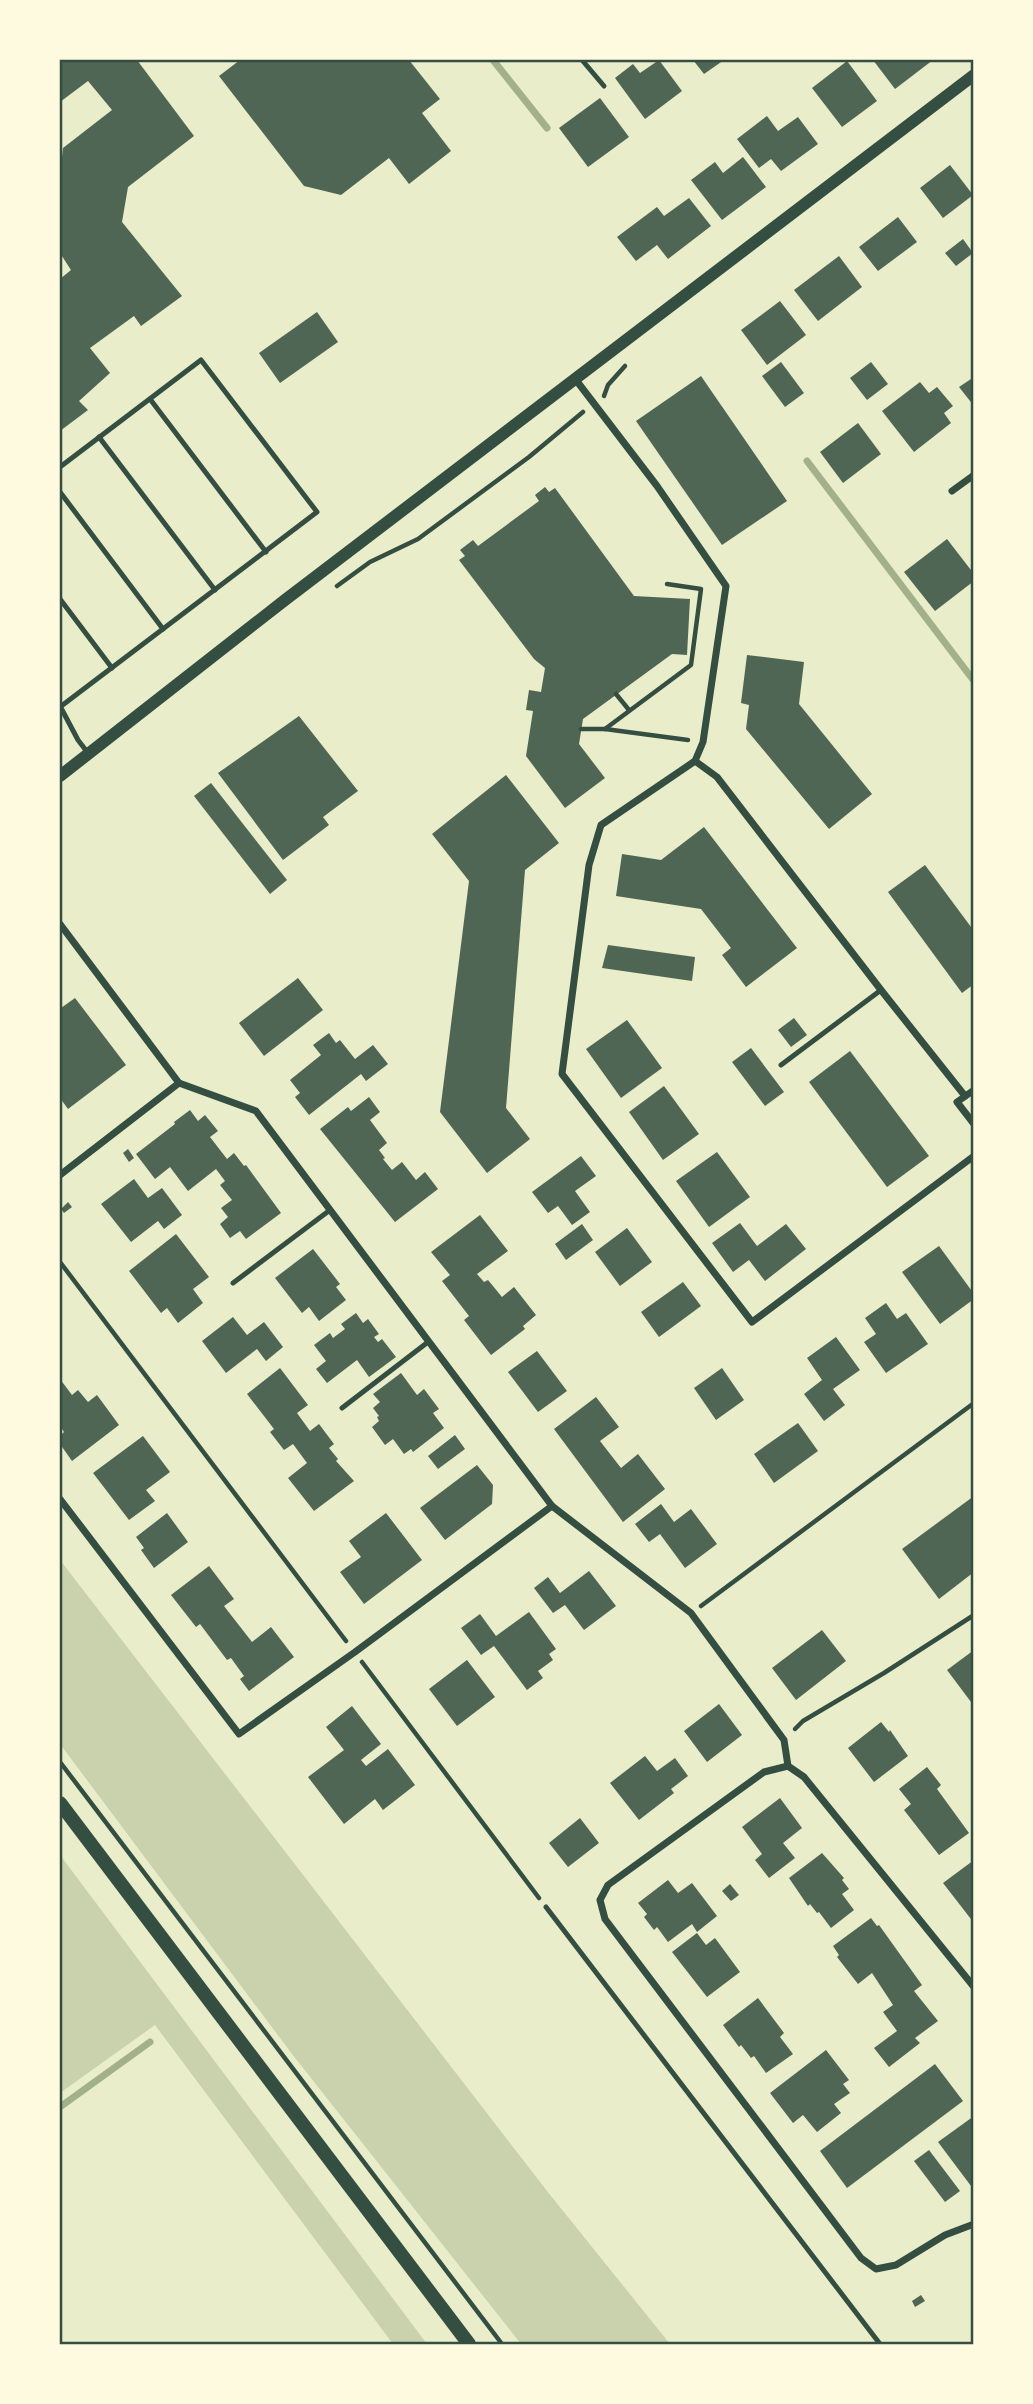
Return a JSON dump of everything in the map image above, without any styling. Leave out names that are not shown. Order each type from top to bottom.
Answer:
[{"type":"main road","points":[[60,1803],[469,2344]]},
{"type":"street","points":[[60,776],[285,600],[974,75]]},
{"type":"street","points":[[576,380],[657,486],[726,586],[703,742],[695,761],[601,825],[589,865],[562,1073],[752,1322],[974,1156]]},
{"type":"street","points":[[952,491],[974,475]]},
{"type":"street","points":[[695,761],[717,777],[965,1096]]},
{"type":"street","points":[[60,924],[179,1083],[256,1111],[552,1506],[691,1613],[784,1740],[788,1766],[804,1777],[974,1987]]},
{"type":"street","points":[[60,1175],[179,1083]]},
{"type":"street","points":[[974,1090],[957,1102],[974,1124]]},
{"type":"street","points":[[60,1499],[239,1734],[552,1506]]},
{"type":"street","points":[[788,1766],[764,1772],[608,1885],[600,1900],[605,1919],[861,2258],[876,2269],[896,2265],[945,2235],[974,2224]]},
{"type":"lane","points":[[582,60],[604,86]]},
{"type":"lane","points":[[60,467],[201,360],[317,512],[60,706],[88,754]]},
{"type":"lane","points":[[150,399],[266,552]]},
{"type":"lane","points":[[99,437],[215,590]]},
{"type":"lane","points":[[60,492],[163,629]]},
{"type":"lane","points":[[60,599],[112,668]]},
{"type":"lane","points":[[781,1065],[881,990]]},
{"type":"lane","points":[[233,1283],[330,1210]]},
{"type":"lane","points":[[342,1408],[428,1342]]},
{"type":"lane","points":[[546,1908],[880,2344]]},
{"type":"path","points":[[328,593],[370,562],[418,538],[529,457],[606,394],[608,385],[635,358]]},
{"type":"path","points":[[605,729],[691,665],[701,589],[667,584]]},
{"type":"path","points":[[616,694],[629,710]]},
{"type":"path","points":[[581,729],[605,729],[703,742]]},
{"type":"path","points":[[60,1262],[546,1908]]},
{"type":"path","points":[[691,1613],[775,1553],[974,1402]]},
{"type":"path","points":[[784,1740],[803,1721],[974,1615]]},
{"type":"path","points":[[60,1762],[502,2344]]},
{"type":"green space","points":[[60,1560],[547,2191],[670,2344],[521,2344],[292,2054],[60,1744]]},
{"type":"green space","points":[[60,1855],[427,2344],[393,2344],[155,2025],[60,2093]]},
{"type":"building","points":[[60,60],[137,60],[194,136],[128,187],[122,222],[182,296],[141,326],[134,316],[90,348],[110,373],[79,401],[88,410],[60,431],[60,279],[71,270],[60,253],[60,175],[63,148],[112,110],[88,81],[60,102]]},
{"type":"building","points":[[240,60],[409,60],[440,99],[422,113],[451,151],[409,184],[389,158],[341,195],[304,186],[219,76]]},
{"type":"building","points":[[659,60],[682,91],[645,119],[615,78],[633,64],[640,73]]},
{"type":"building","points":[[693,60],[724,60],[704,74]]},
{"type":"building","points":[[873,60],[933,60],[895,89]]},
{"type":"building","points":[[847,61],[877,101],[842,127],[812,88]]},
{"type":"building","points":[[600,98],[629,137],[588,167],[559,128]]},
{"type":"building","points":[[767,116],[778,131],[798,117],[818,144],[781,171],[771,159],[759,168],[737,139]]},
{"type":"building","points":[[743,157],[766,187],[722,220],[691,180],[715,162],[723,173]]},
{"type":"building","points":[[950,165],[973,195],[943,218],[920,188]]},
{"type":"building","points":[[689,198],[711,226],[668,259],[657,245],[636,261],[617,237],[657,207],[664,216]]},
{"type":"building","points":[[898,217],[917,242],[878,271],[859,247]]},
{"type":"building","points":[[963,239],[973,253],[956,266],[945,253]]},
{"type":"building","points":[[839,256],[862,287],[818,321],[794,290]]},
{"type":"building","points":[[780,301],[806,335],[767,365],[741,330]]},
{"type":"building","points":[[317,312],[338,342],[280,383],[259,353]]},
{"type":"building","points":[[781,362],[804,393],[785,407],[762,376]]},
{"type":"building","points":[[871,362],[888,384],[867,400],[850,378]]},
{"type":"building","points":[[701,376],[787,501],[722,545],[636,421]]},
{"type":"building","points":[[974,377],[974,406],[959,387]]},
{"type":"building","points":[[920,382],[929,393],[937,387],[953,406],[944,413],[951,423],[914,452],[882,411]]},
{"type":"building","points":[[858,423],[881,454],[843,483],[820,452]]},
{"type":"building","points":[[545,487],[549,492],[555,488],[634,596],[690,599],[687,655],[672,654],[583,719],[579,744],[605,778],[565,808],[526,756],[533,711],[526,710],[529,690],[541,692],[545,668],[534,659],[459,560],[465,556],[460,550],[473,540],[478,546],[539,501],[535,495]]},
{"type":"building","points":[[947,539],[974,574],[974,581],[935,611],[904,572]]},
{"type":"building","points":[[747,655],[804,662],[799,704],[872,794],[829,829],[746,729],[749,705],[741,703]]},
{"type":"building","points":[[299,716],[358,791],[323,817],[329,825],[283,860],[218,773]]},
{"type":"building","points":[[506,775],[559,843],[525,870],[506,1108],[530,1139],[487,1173],[440,1112],[469,881],[432,834]]},
{"type":"building","points":[[211,783],[287,880],[270,894],[194,796]]},
{"type":"building","points":[[704,827],[797,948],[746,987],[722,955],[731,948],[701,909],[616,896],[622,854],[661,860]]},
{"type":"building","points":[[925,865],[974,931],[974,984],[962,993],[888,892]]},
{"type":"building","points":[[608,945],[695,957],[692,981],[602,968]]},
{"type":"building","points":[[298,978],[323,1010],[264,1056],[239,1023]]},
{"type":"building","points":[[75,998],[126,1065],[68,1109],[60,1098],[60,1006],[61,1008]]},
{"type":"building","points":[[794,1018],[807,1035],[791,1047],[778,1030]]},
{"type":"building","points":[[627,1020],[662,1068],[621,1098],[586,1049]]},
{"type":"building","points":[[329,1033],[336,1043],[340,1040],[355,1059],[373,1045],[388,1064],[366,1081],[361,1074],[309,1115],[295,1097],[300,1093],[290,1080],[321,1055],[313,1045]]},
{"type":"building","points":[[751,1048],[784,1092],[765,1106],[732,1062]]},
{"type":"building","points":[[850,1051],[929,1156],[887,1187],[809,1082]]},
{"type":"building","points":[[664,1086],[699,1134],[663,1160],[629,1112]]},
{"type":"building","points":[[369,1097],[380,1112],[370,1120],[387,1143],[379,1150],[385,1158],[383,1159],[392,1170],[402,1162],[416,1180],[425,1172],[438,1189],[395,1222],[320,1129],[348,1107],[351,1111]]},
{"type":"building","points":[[190,1110],[198,1121],[205,1115],[218,1131],[210,1137],[227,1159],[234,1153],[244,1166],[246,1165],[281,1213],[246,1239],[240,1231],[230,1238],[220,1224],[228,1217],[221,1208],[232,1200],[220,1185],[225,1181],[216,1169],[188,1191],[170,1167],[155,1179],[136,1154]]},
{"type":"building","points":[[128,1149],[134,1158],[129,1162],[123,1153]]},
{"type":"building","points":[[717,1152],[750,1197],[709,1227],[676,1181]]},
{"type":"building","points":[[581,1156],[596,1176],[575,1191],[590,1212],[572,1225],[558,1206],[548,1213],[532,1192]]},
{"type":"building","points":[[134,1179],[148,1198],[162,1188],[182,1215],[164,1229],[158,1221],[131,1242],[101,1204]]},
{"type":"building","points":[[68,1202],[72,1207],[64,1213],[61,1209]]},
{"type":"building","points":[[480,1215],[508,1251],[477,1274],[484,1282],[488,1280],[502,1297],[514,1287],[536,1315],[523,1326],[525,1329],[491,1355],[464,1320],[469,1316],[442,1281],[450,1275],[431,1252]]},
{"type":"building","points":[[740,1223],[757,1246],[786,1224],[806,1249],[765,1281],[749,1260],[733,1272],[712,1243]]},
{"type":"building","points":[[582,1224],[593,1240],[566,1260],[555,1244]]},
{"type":"building","points":[[627,1228],[652,1262],[620,1286],[595,1252]]},
{"type":"building","points":[[176,1234],[209,1277],[193,1289],[203,1303],[178,1323],[167,1308],[161,1313],[129,1271]]},
{"type":"building","points":[[939,1246],[974,1294],[974,1299],[940,1324],[902,1272]]},
{"type":"building","points":[[313,1249],[340,1284],[336,1287],[346,1300],[319,1321],[309,1307],[302,1313],[275,1278]]},
{"type":"building","points":[[683,1282],[701,1306],[659,1337],[641,1312]]},
{"type":"building","points":[[886,1303],[897,1319],[906,1313],[928,1344],[886,1373],[864,1342],[876,1334],[865,1318]]},
{"type":"building","points":[[356,1313],[363,1323],[368,1319],[379,1334],[374,1337],[378,1342],[382,1339],[396,1357],[369,1377],[357,1360],[327,1383],[316,1369],[326,1361],[314,1345],[330,1333],[333,1338],[345,1329],[341,1324]]},
{"type":"building","points":[[233,1317],[247,1335],[264,1322],[283,1347],[266,1361],[257,1349],[226,1373],[202,1341]]},
{"type":"building","points":[[836,1337],[860,1370],[833,1389],[845,1405],[824,1421],[804,1394],[822,1380],[807,1358]]},
{"type":"building","points":[[537,1351],[567,1391],[538,1412],[508,1372]]},
{"type":"building","points":[[280,1368],[308,1405],[297,1413],[310,1431],[319,1424],[334,1444],[329,1448],[338,1459],[336,1461],[354,1481],[314,1511],[288,1478],[307,1463],[293,1444],[284,1450],[270,1432],[274,1429],[247,1394]]},
{"type":"building","points":[[722,1368],[744,1400],[716,1420],[694,1388]]},
{"type":"building","points":[[401,1373],[417,1395],[424,1389],[439,1409],[433,1413],[444,1428],[413,1452],[411,1449],[404,1454],[393,1439],[385,1445],[372,1427],[379,1421],[373,1408],[380,1402],[373,1394]]},
{"type":"building","points":[[60,1379],[72,1395],[78,1390],[88,1402],[97,1395],[119,1425],[72,1461],[60,1444],[60,1436],[64,1432],[60,1426]]},
{"type":"building","points":[[596,1397],[619,1427],[600,1441],[621,1468],[638,1454],[665,1489],[623,1522],[554,1429]]},
{"type":"building","points":[[798,1423],[818,1451],[774,1483],[754,1454]]},
{"type":"building","points":[[455,1435],[465,1449],[438,1469],[428,1456]]},
{"type":"building","points":[[143,1436],[170,1472],[146,1490],[155,1501],[129,1520],[93,1473]]},
{"type":"building","points":[[477,1465],[493,1485],[492,1504],[445,1540],[420,1508]]},
{"type":"building","points":[[974,1496],[974,1572],[939,1599],[902,1549]]},
{"type":"building","points":[[661,1504],[674,1522],[691,1509],[717,1544],[685,1568],[660,1534],[649,1542],[635,1524]]},
{"type":"building","points":[[167,1513],[188,1542],[154,1568],[141,1550],[144,1548],[136,1537]]},
{"type":"building","points":[[386,1513],[422,1560],[364,1604],[340,1572],[361,1557],[349,1541]]},
{"type":"building","points":[[209,1566],[234,1599],[224,1606],[252,1642],[271,1627],[294,1657],[249,1691],[240,1679],[244,1676],[231,1658],[227,1660],[200,1624],[196,1627],[171,1595]]},
{"type":"building","points":[[589,1571],[616,1606],[584,1630],[565,1605],[553,1613],[534,1588],[548,1577],[560,1593]]},
{"type":"building","points":[[529,1612],[556,1649],[549,1654],[553,1660],[538,1671],[543,1678],[527,1690],[494,1646],[481,1655],[461,1628],[480,1614],[496,1636]]},
{"type":"building","points":[[822,1630],[846,1661],[796,1700],[772,1668]]},
{"type":"building","points":[[974,1650],[974,1706],[947,1670]]},
{"type":"building","points":[[467,1660],[495,1697],[457,1726],[429,1689]]},
{"type":"building","points":[[719,1704],[742,1735],[707,1762],[684,1731]]},
{"type":"building","points":[[352,1706],[381,1744],[361,1760],[366,1766],[388,1749],[415,1785],[383,1810],[375,1799],[344,1824],[308,1777],[344,1750],[326,1727]]},
{"type":"building","points":[[881,1722],[908,1756],[874,1782],[848,1748]]},
{"type":"building","points":[[645,1756],[657,1771],[675,1758],[688,1776],[671,1789],[674,1793],[639,1820],[610,1783]]},
{"type":"building","points":[[927,1767],[941,1785],[937,1789],[969,1833],[939,1855],[904,1810],[911,1804],[899,1789]]},
{"type":"building","points":[[780,1798],[802,1828],[783,1843],[795,1858],[769,1878],[755,1860],[762,1854],[742,1827]]},
{"type":"building","points":[[580,1818],[599,1843],[568,1867],[549,1843]]},
{"type":"building","points":[[822,1853],[844,1878],[842,1880],[849,1889],[842,1894],[854,1910],[831,1928],[819,1912],[810,1904],[808,1906],[789,1878]]},
{"type":"building","points":[[974,1860],[974,1923],[943,1883]]},
{"type":"building","points":[[668,1880],[678,1893],[692,1883],[717,1916],[697,1932],[692,1924],[668,1942],[657,1927],[654,1930],[644,1917],[647,1914],[638,1903]]},
{"type":"building","points":[[730,1884],[739,1895],[731,1901],[722,1891]]},
{"type":"building","points":[[871,1918],[879,1925],[922,1985],[914,1991],[938,2021],[915,2038],[920,2043],[889,2067],[874,2048],[897,2031],[883,2012],[893,2005],[872,1973],[858,1984],[837,1957],[839,1955],[833,1946]]},
{"type":"building","points":[[697,1933],[706,1945],[715,1938],[740,1972],[707,1997],[672,1952]]},
{"type":"building","points":[[758,1998],[784,2033],[780,2037],[793,2054],[766,2073],[754,2056],[751,2058],[741,2045],[739,2047],[723,2025]]},
{"type":"building","points":[[826,2050],[849,2080],[843,2084],[850,2093],[834,2104],[841,2113],[817,2132],[803,2115],[793,2123],[770,2093]]},
{"type":"building","points":[[935,2064],[963,2101],[847,2188],[820,2151]]},
{"type":"building","points":[[974,2116],[974,2190],[938,2142]]},
{"type":"building","points":[[929,2150],[960,2191],[945,2202],[914,2161]]},
{"type":"building","points":[[921,2295],[925,2301],[915,2307],[912,2301]]},
{"type":"waterway","points":[[493,60],[547,128]]},
{"type":"waterway","points":[[807,461],[974,681]]},
{"type":"waterway","points":[[60,2107],[150,2042]]}]
